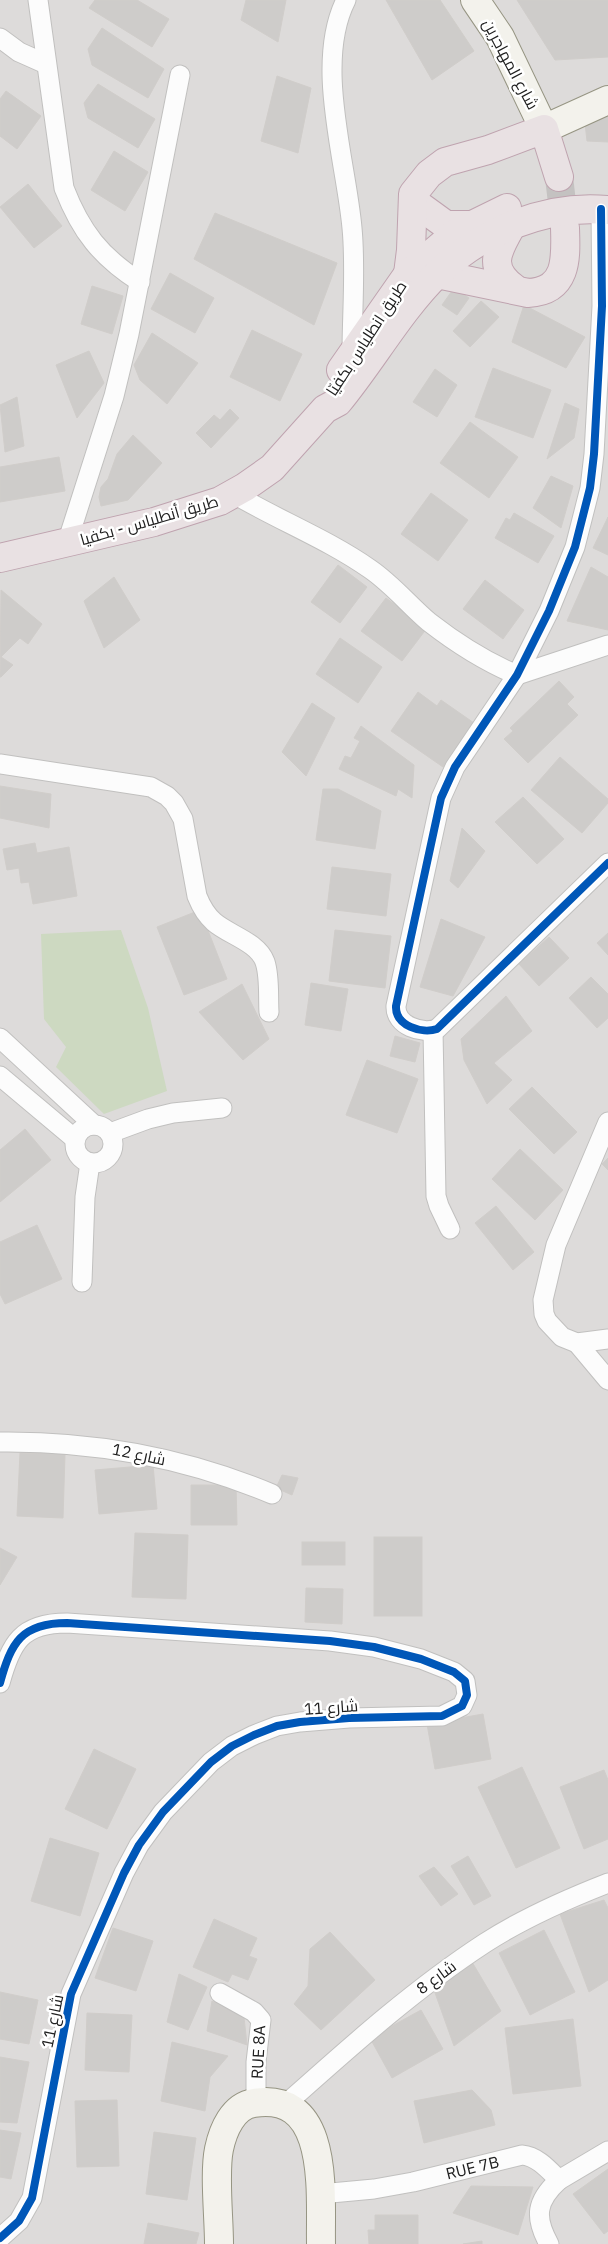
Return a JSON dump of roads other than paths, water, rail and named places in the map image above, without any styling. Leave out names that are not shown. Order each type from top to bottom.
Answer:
[{"type":"highway","points":[[408,274],[412,240],[413,194],[421,182],[445,162],[495,147],[544,129],[559,177]]},
{"type":"highway","name":"طريق انطلياس بكفيّا","points":[[325,409],[326,396],[352,353],[408,274],[456,233],[509,207],[547,197],[605,204]]},
{"type":"highway","points":[[412,201],[446,225],[470,225]]},
{"type":"highway","name":"طريق انطلياس بكفيّا","points":[[325,409],[338,402],[349,389],[407,310],[437,274],[470,248],[512,225],[555,212],[605,204]]},
{"type":"highway","points":[[512,225],[498,252],[497,262],[502,279],[514,288]]},
{"type":"highway","points":[[437,274],[514,288],[528,293],[535,292],[551,286],[564,266],[565,228]]},
{"type":"highway","name":"طريق أنطلياس - بكفيا","points":[[0,558],[183,514],[220,501],[234,494],[272,468],[325,409]]},
{"type":"street","points":[[38,0],[64,188],[73,211],[85,233],[119,269],[140,282]]},
{"type":"street","points":[[346,0],[341,9],[335,36],[332,84],[352,229],[352,353]]},
{"type":"street","name":"شارع المهاجرين","points":[[474,0],[500,37],[544,129]]},
{"type":"street","points":[[0,38],[19,52],[46,64]]},
{"type":"street","points":[[67,543],[114,396],[140,282],[180,75]]},
{"type":"street","points":[[544,129],[608,100]]},
{"type":"street","points":[[605,204],[605,308],[594,454],[583,519],[565,576],[517,675],[455,767],[444,790],[437,815],[396,1010],[400,1019],[408,1026],[421,1030],[438,1029],[608,863]]},
{"type":"street","points":[[234,494],[261,510],[346,552],[380,576],[430,622],[451,638],[492,664],[517,675],[608,645]]},
{"type":"street","points":[[0,764],[143,786],[167,796],[179,810],[183,819],[201,905],[214,922],[258,951],[265,963],[269,1012]]},
{"type":"street","points":[[433,1030],[436,1196],[450,1228]]},
{"type":"street","points":[[0,1038],[102,1129],[113,1146],[112,1152],[103,1161],[90,1163],[79,1157],[76,1152],[75,1140],[80,1130],[102,1129],[167,1114],[222,1108]]},
{"type":"street","points":[[0,1076],[75,1140]]},
{"type":"street","points":[[608,1122],[556,1245],[543,1300],[544,1314],[553,1330],[562,1337],[577,1343],[608,1380]]},
{"type":"street","points":[[82,1282],[85,1198],[90,1163]]},
{"type":"street","points":[[577,1343],[608,1338]]},
{"type":"street","name":"شارع 12","points":[[0,1442],[47,1441],[101,1446],[230,1476],[272,1494]]},
{"type":"street","name":"شارع 11","points":[[0,1683],[6,1663],[18,1638],[35,1629],[57,1623],[67,1623],[330,1640],[374,1647],[421,1659],[454,1672],[465,1681],[467,1695],[462,1706],[442,1716],[349,1718],[277,1726],[232,1746],[211,1762],[163,1812],[140,1844],[124,1873],[78,1977],[65,2020],[32,2198],[19,2221],[0,2238]]},
{"type":"street","name":"شارع 8","points":[[286,2104],[382,2018],[430,1981],[486,1942],[556,1905],[608,1883]]},
{"type":"street","name":"RUE 8A","points":[[220,1993],[254,2012],[261,2020],[256,2062],[256,2102]]},
{"type":"street","points":[[219,2244],[219,2149],[228,2123],[236,2111],[256,2102],[286,2104],[301,2116],[315,2144],[320,2194],[321,2244]]},
{"type":"street","points":[[549,2244],[540,2227],[539,2211],[548,2191],[559,2180],[608,2151]]},
{"type":"street","name":"RUE 7B","points":[[320,2194],[374,2189],[413,2182],[522,2155],[537,2160],[559,2180]]},
{"type":"tunnel","points":[[559,177],[565,228]]}]
